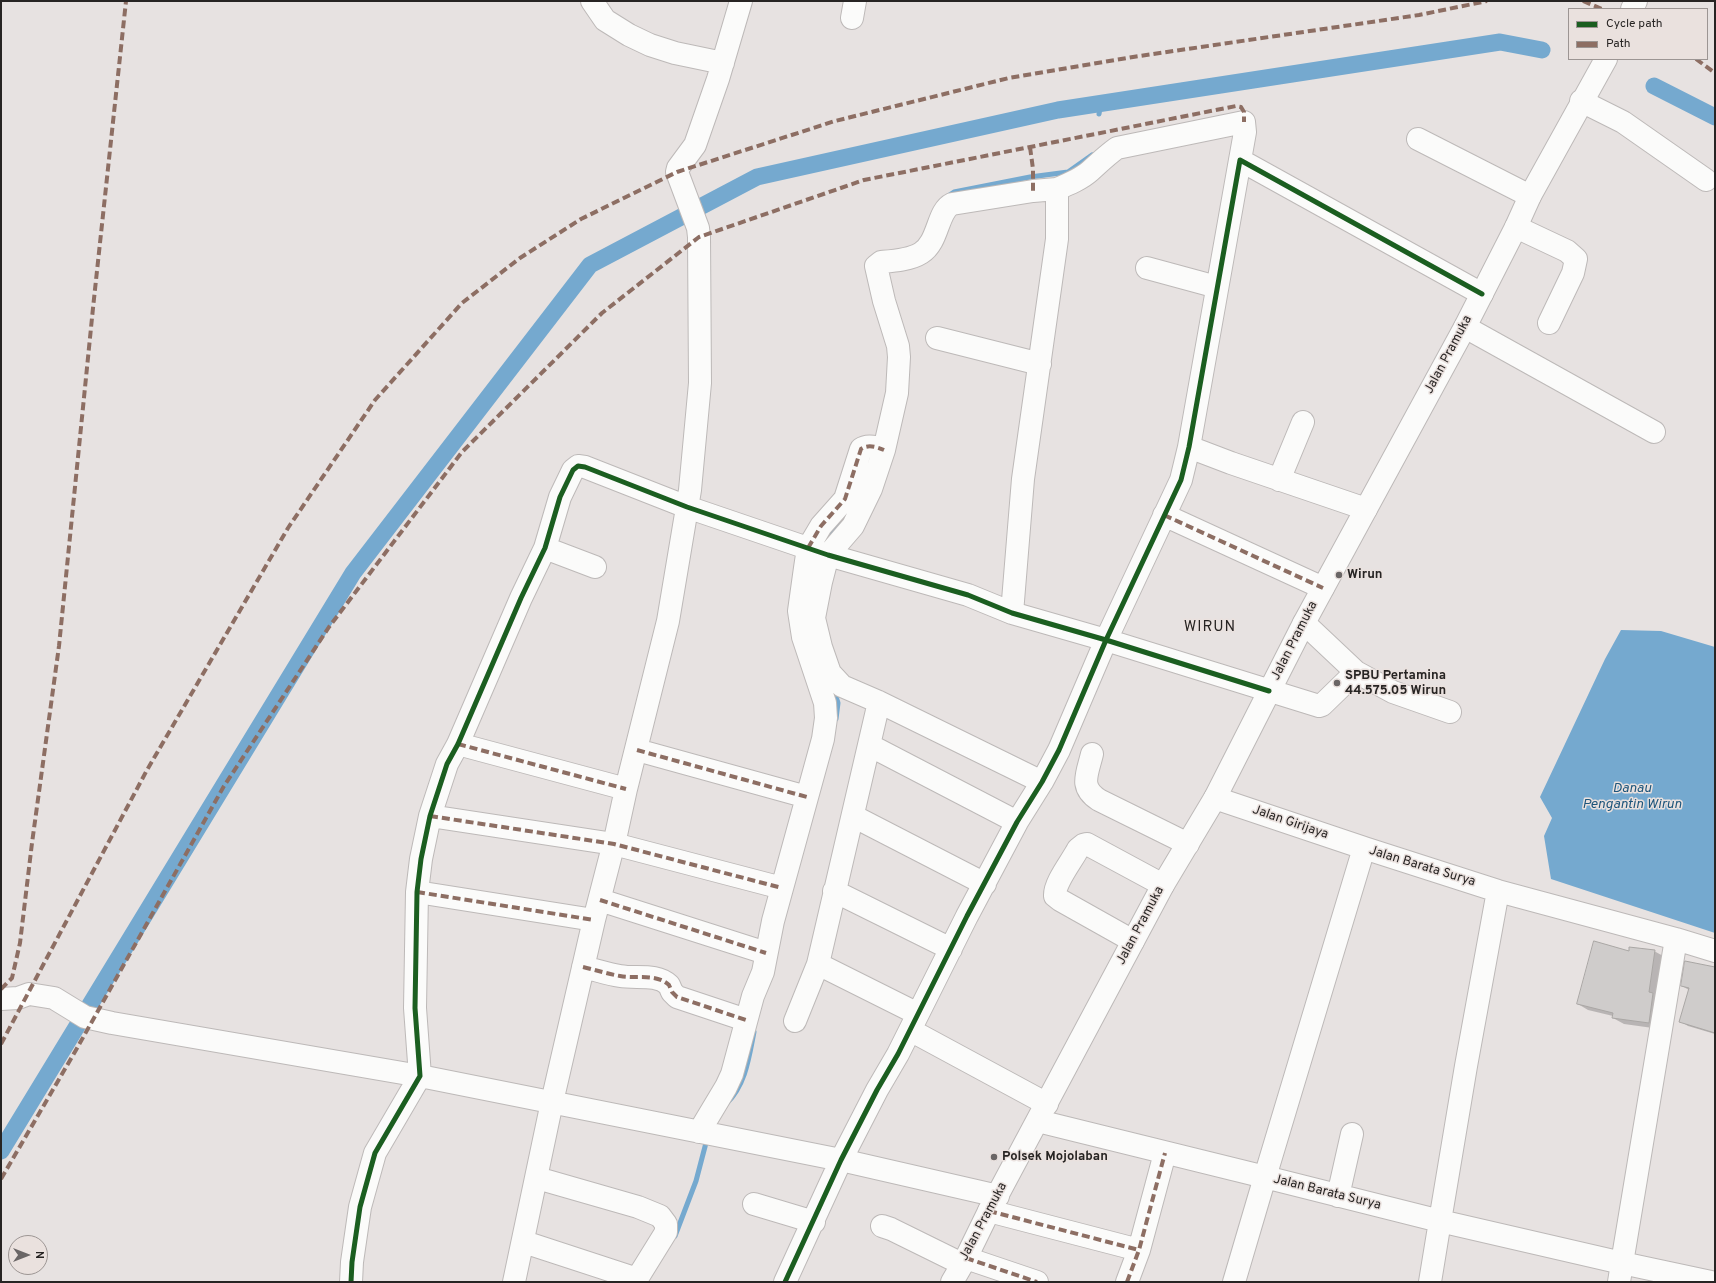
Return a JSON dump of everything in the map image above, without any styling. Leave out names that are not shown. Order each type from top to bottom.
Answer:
[{"type":"street","points":[[592,1],[606,20],[636,38],[674,53],[723,63]]},
{"type":"street","points":[[514,1282],[524,1242],[552,1102],[583,967],[668,621],[690,490],[700,383],[698,228],[683,184],[677,172],[678,168],[695,145],[723,63],[741,1]]},
{"type":"street","name":"Jalan Pramuka","points":[[960,1268],[1163,885],[1215,798],[1304,623],[1465,327],[1516,227],[1530,196],[1605,60]]},
{"type":"street","points":[[1587,92],[1623,122],[1706,180]]},
{"type":"street","points":[[705,1133],[732,1074],[746,1020],[763,972],[766,953],[782,888],[823,739],[826,718],[825,704],[803,637],[799,611],[818,552],[821,526],[845,499],[862,449],[864,447],[879,448],[897,393],[899,357],[895,336],[884,301],[876,266],[881,262],[921,254],[929,246],[938,230],[943,212],[947,206],[952,204],[1033,190],[1057,189],[1077,180],[1089,172],[1109,153],[1117,148],[1244,122],[1245,132],[1189,447],[1181,480],[1106,640],[1059,750],[1042,782],[1017,822],[984,884],[914,1022],[841,1160],[814,1222],[785,1282]]},
{"type":"street","points":[[1418,139],[1530,196]]},
{"type":"street","points":[[1240,160],[1482,294]]},
{"type":"street","points":[[1012,613],[1023,479],[1057,239],[1057,189]]},
{"type":"street","points":[[1516,227],[1567,251],[1576,259],[1573,273],[1549,323]]},
{"type":"street","points":[[1147,268],[1217,287]]},
{"type":"street","points":[[1465,327],[1654,432]]},
{"type":"street","points":[[937,338],[1040,364]]},
{"type":"street","points":[[1279,480],[1303,422]]},
{"type":"street","points":[[1189,447],[1279,480],[1366,509]]},
{"type":"street","points":[[351,1282],[352,1262],[360,1207],[375,1153],[420,1076],[415,1008],[417,892],[430,816],[447,764],[458,744],[545,548],[560,497],[573,470],[578,466],[585,467],[687,506],[818,552],[968,595],[1012,613],[1106,640],[1319,706],[1322,705],[1356,672]]},
{"type":"street","points":[[1164,515],[1323,588]]},
{"type":"street","points":[[545,548],[595,567]]},
{"type":"street","points":[[818,552],[821,582],[814,618],[830,673],[842,686],[879,702],[1042,782]]},
{"type":"street","points":[[1304,623],[1356,672],[1393,692],[1450,712]]},
{"type":"street","points":[[795,1021],[818,964],[834,891],[854,816],[879,702]]},
{"type":"street","points":[[458,744],[626,789]]},
{"type":"street","points":[[869,745],[1017,822]]},
{"type":"street","points":[[637,750],[807,797]]},
{"type":"street","points":[[1092,754],[1085,784],[1089,794],[1188,844]]},
{"type":"street","name":"Jalan Girijaya","points":[[1215,798],[1364,848]]},
{"type":"street","points":[[430,816],[614,844],[782,888]]},
{"type":"street","points":[[854,816],[984,884]]},
{"type":"street","points":[[1133,941],[1060,900],[1055,896],[1054,891],[1057,884],[1078,850],[1083,845],[1087,844],[1163,885]]},
{"type":"street","name":"Jalan Barata Surya","points":[[1711,1282],[1621,1272],[1440,1221],[1265,1177],[1364,848],[1498,891],[1715,951]]},
{"type":"street","points":[[834,891],[951,949]]},
{"type":"street","points":[[1430,1282],[1466,1066],[1498,891]]},
{"type":"street","points":[[417,892],[597,910],[766,953]]},
{"type":"street","points":[[1621,1272],[1676,939]]},
{"type":"street","points":[[818,964],[914,1022],[1042,1112],[1165,1153],[1265,1177],[1234,1282]]},
{"type":"street","points":[[583,967],[622,976],[658,978],[669,984],[672,992],[677,997],[746,1020]]},
{"type":"street","points":[[1,999],[18,998],[29,994],[54,998],[85,1017],[112,1023],[420,1076],[841,1160],[994,1204],[1139,1250]]},
{"type":"street","points":[[1338,1196],[1352,1134]]},
{"type":"street","points":[[1127,1282],[1139,1250],[1165,1153]]},
{"type":"street","points":[[524,1242],[636,1280],[666,1232],[666,1224],[660,1216],[638,1207],[537,1178]]},
{"type":"street","points":[[754,1204],[814,1222]]},
{"type":"street","points":[[882,1226],[891,1229],[960,1268],[1037,1282]]},
{"type":"water","name":"Danau Pengantin Wirun","points":[[1621,630],[1661,631],[1715,647],[1715,933],[1551,879],[1544,836],[1552,818],[1540,797],[1605,659]]},
{"type":"building","points":[[1594,941],[1629,951],[1629,947],[1655,950],[1649,992],[1653,993],[1649,1023],[1612,1018],[1613,1013],[1577,1004]]},
{"type":"building","points":[[1685,961],[1715,967],[1715,1033],[1679,1022],[1689,988],[1681,986]]},
{"type":"waterway","points":[[1,1151],[353,573],[590,265],[757,177],[1058,110],[1500,42],[1542,50]]},
{"type":"waterway","points":[[1654,86],[1715,117]]},
{"type":"waterway","points":[[1099,114],[1101,103]]},
{"type":"waterway","points":[[948,196],[954,192],[1030,177],[1068,172],[1092,155]]},
{"type":"waterway","points":[[823,543],[840,521]]},
{"type":"waterway","points":[[834,690],[838,703],[836,719]]},
{"type":"waterway","points":[[727,1103],[743,1079],[754,1032]]},
{"type":"waterway","points":[[675,1236],[696,1181],[707,1139]]},
{"type":"marked path","points":[[1,989],[12,978],[20,943],[59,646],[126,1]]},
{"type":"marked path","points":[[1,1044],[147,770],[288,528],[375,400],[462,303],[520,258],[581,219],[677,172],[835,121],[1009,78],[1133,57],[1419,15],[1487,1]]},
{"type":"marked path","points":[[1583,1],[1600,8]]},
{"type":"marked path","points":[[1697,60],[1715,73]]},
{"type":"marked path","points":[[1,1179],[76,1050],[224,786],[329,627],[462,452],[602,313],[699,237],[864,180],[1236,106],[1241,107],[1244,112],[1244,122]]},
{"type":"marked path","points":[[1030,147],[1033,169],[1033,191]]},
{"type":"marked path","points":[[808,548],[821,526],[845,499],[861,449],[870,446],[884,450]]},
{"type":"marked path","points":[[1164,515],[1323,588]]},
{"type":"marked path","points":[[458,744],[626,789]]},
{"type":"marked path","points":[[637,750],[807,797]]},
{"type":"marked path","points":[[430,816],[614,844],[782,888]]},
{"type":"marked path","points":[[417,892],[594,920]]},
{"type":"marked path","points":[[600,900],[766,953]]},
{"type":"marked path","points":[[583,967],[626,977],[646,977],[658,979],[669,985],[672,992],[677,997],[746,1020]]},
{"type":"marked path","points":[[1127,1282],[1139,1250],[1165,1153]]},
{"type":"marked path","points":[[989,1211],[1139,1250]]},
{"type":"marked path","points":[[966,1258],[1037,1282]]},
{"type":"cycle path","points":[[785,1282],[841,1160],[877,1090],[898,1054],[967,916],[1017,822],[1042,782],[1059,750],[1106,640],[1181,480],[1189,447],[1240,160],[1482,294]]},
{"type":"cycle path","points":[[351,1282],[352,1262],[360,1207],[375,1153],[420,1076],[415,1008],[417,892],[421,859],[430,816],[447,764],[458,744],[521,598],[545,548],[560,497],[573,470],[578,466],[585,467],[687,507],[828,555],[968,595],[1012,613],[1106,640],[1269,691]]},
{"type":"place","name":"Wirun","points":[[1339,575]]},
{"type":"place","name":"SPBU Pertamina 44.575.05 Wirun","points":[[1337,683]]},
{"type":"place","name":"Polsek Mojolaban","points":[[994,1157]]},
{"type":"district","name":"WIRUN","points":[[1210,628]]}]
